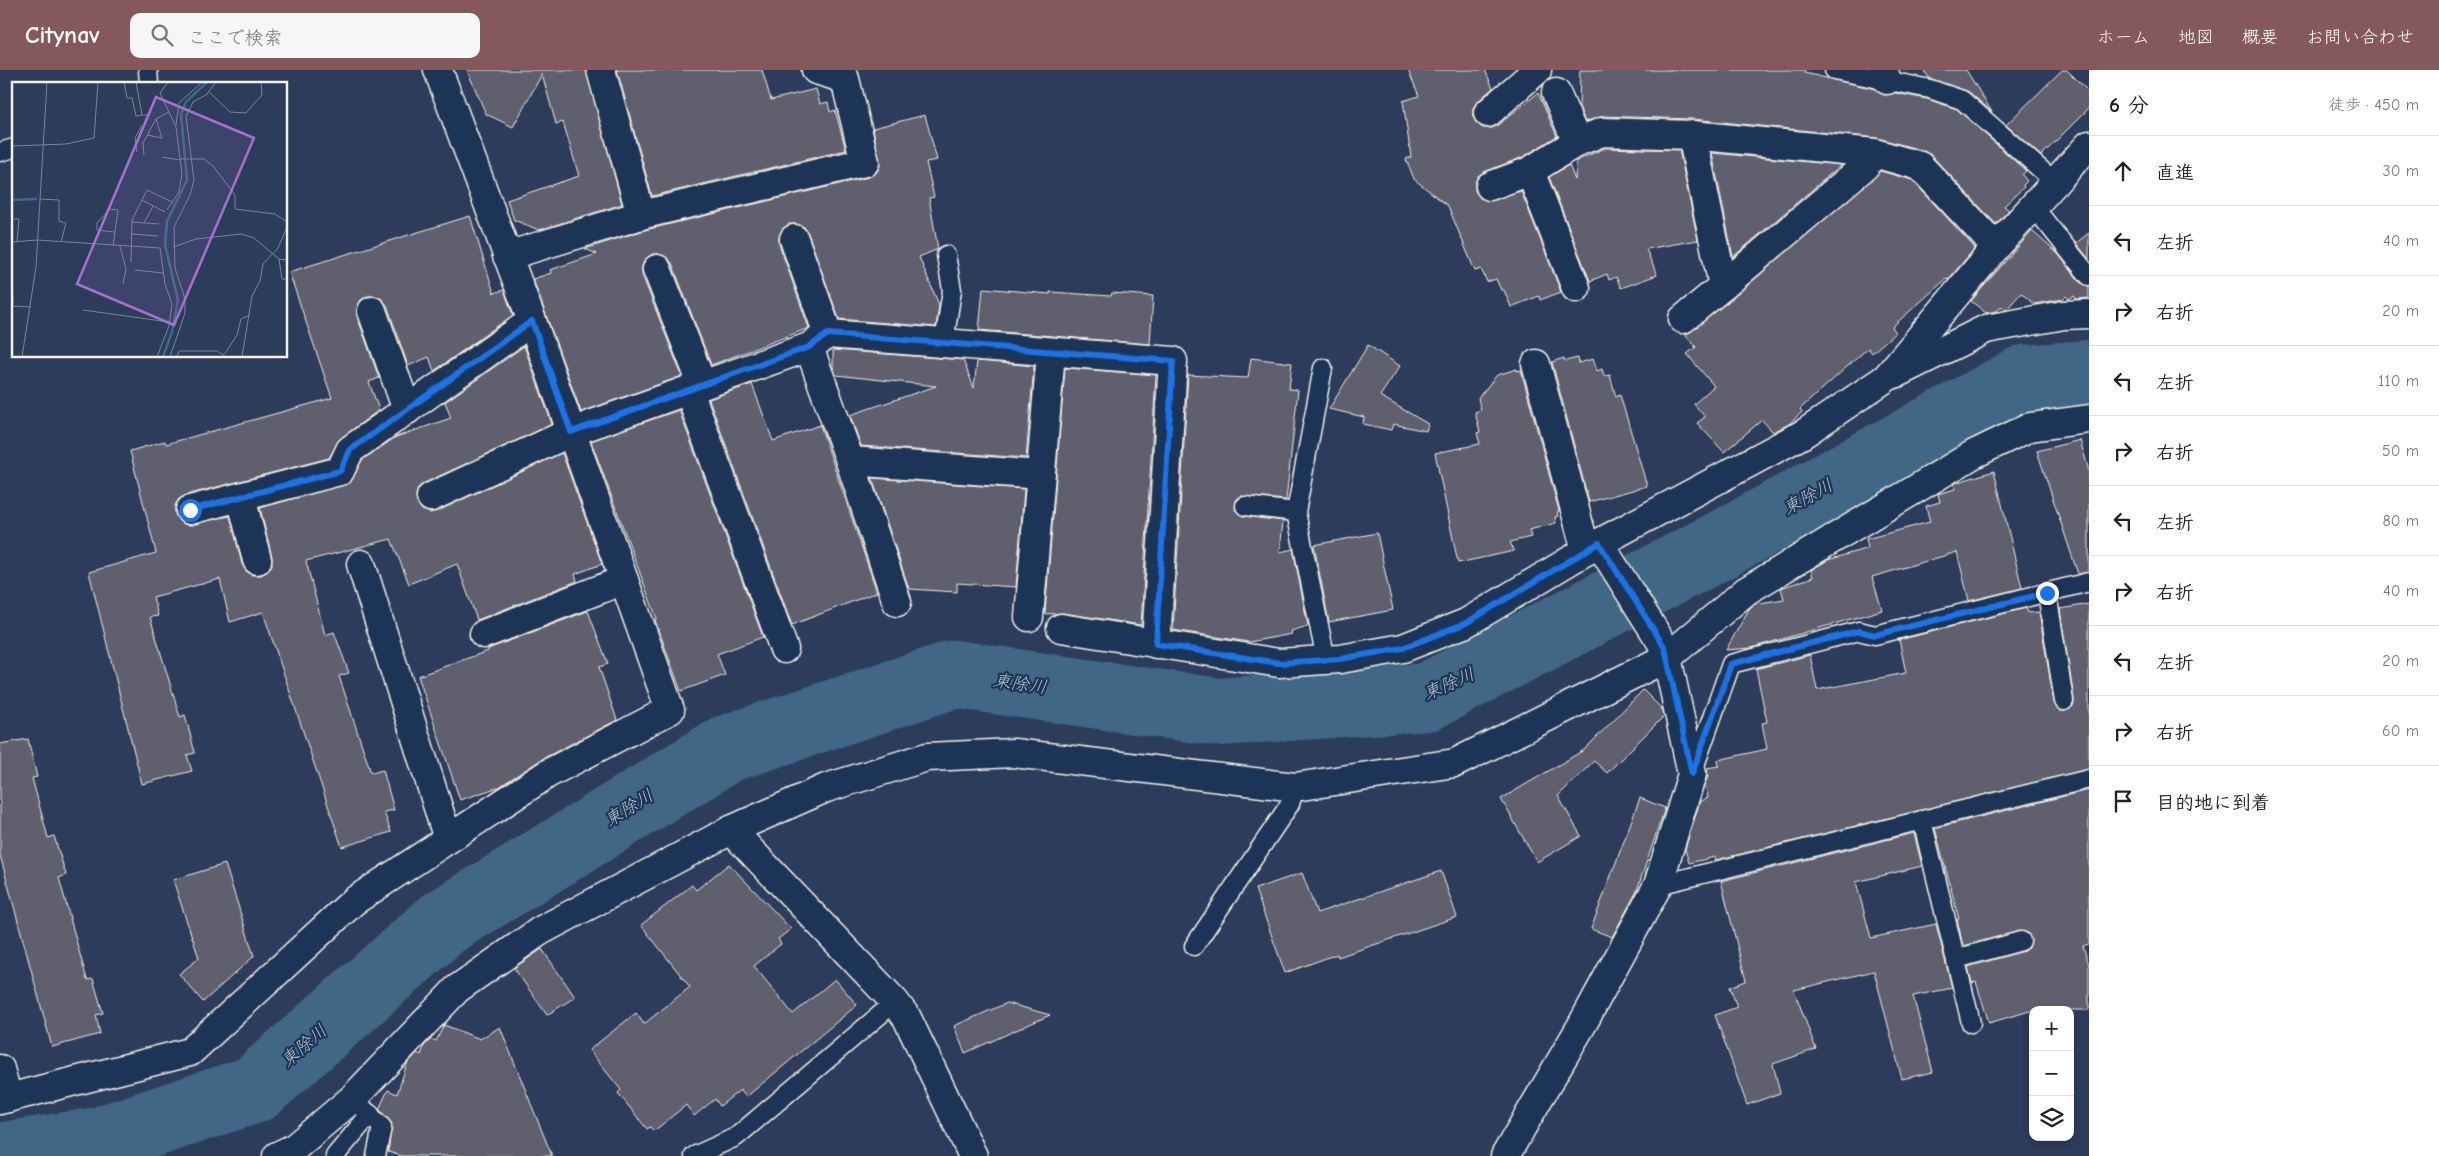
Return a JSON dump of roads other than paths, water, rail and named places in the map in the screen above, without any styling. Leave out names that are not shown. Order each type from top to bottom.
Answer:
[{"type":"street","points":[[0,1069],[4,1099],[190,1052],[354,901],[549,773],[670,710],[532,321],[438,70]]},
{"type":"street","points":[[601,70],[640,215]]},
{"type":"street","points":[[508,256],[640,215],[865,162],[845,80],[816,70]]},
{"type":"street","points":[[1488,113],[1521,75]]},
{"type":"street","points":[[1556,92],[1577,142]]},
{"type":"street","points":[[1490,186],[1530,171],[1577,142],[1602,132],[1692,135],[1874,153],[1920,166],[1996,247]]},
{"type":"street","points":[[1692,135],[1724,286]]},
{"type":"street","points":[[1683,319],[1865,166],[1874,153]]},
{"type":"street","points":[[1886,378],[2031,208],[2055,182],[2084,159]]},
{"type":"street","points":[[1530,171],[1576,288]]},
{"type":"street","points":[[794,239],[850,461],[897,602]]},
{"type":"street","points":[[657,269],[784,649]]},
{"type":"street","points":[[372,312],[407,410]]},
{"type":"street","points":[[1061,628],[1279,663],[1326,660],[1403,648],[1466,623],[1593,547],[1803,434],[1886,378],[1986,329],[2064,315],[2089,314]]},
{"type":"street","points":[[190,510],[340,471],[350,450],[532,321]]},
{"type":"street","points":[[431,497],[571,432],[818,340],[944,342],[1173,361],[1156,644]]},
{"type":"street","points":[[1029,616],[1051,352]]},
{"type":"street","points":[[1505,1156],[1584,1023],[1658,885],[1692,774],[1666,653],[1593,547],[1536,364]]},
{"type":"street","points":[[277,1156],[294,1148],[362,1106],[457,989],[540,931],[731,830],[826,788],[927,757],[1014,753],[1296,787],[1455,763],[1666,653],[1746,591],[1974,454],[2030,427],[2089,419]]},
{"type":"street","points":[[850,461],[1040,474]]},
{"type":"street","points":[[241,497],[257,560]]},
{"type":"street","points":[[361,564],[448,839]]},
{"type":"street","points":[[484,634],[624,580]]},
{"type":"street","points":[[731,830],[895,1002],[907,1018],[973,1156]]},
{"type":"lane","points":[[1834,70],[1885,75],[1962,100],[2055,182]]},
{"type":"lane","points":[[2031,208],[2041,216],[2089,276]]},
{"type":"lane","points":[[944,342],[952,290],[946,255]]},
{"type":"lane","points":[[1323,368],[1296,512],[1326,660]]},
{"type":"lane","points":[[1245,506],[1296,512]]},
{"type":"lane","points":[[1692,774],[1731,664],[1859,631],[1875,635],[2089,582]]},
{"type":"lane","points":[[2047,593],[2064,701]]},
{"type":"lane","points":[[1658,885],[2089,779]]},
{"type":"lane","points":[[1194,946],[1290,804],[1296,787]]},
{"type":"lane","points":[[1922,820],[1971,1023]]},
{"type":"lane","points":[[1956,959],[2021,941]]},
{"type":"lane","points":[[694,1156],[736,1137],[895,1002]]},
{"type":"lane","points":[[335,1156],[362,1106],[382,1127],[376,1156]]},
{"type":"waterway","name":"東除川","points":[[3,1156],[98,1141],[255,1089],[443,923],[726,749],[954,674],[1218,712],[1427,697],[1723,544],[2024,379],[2089,374]]}]
